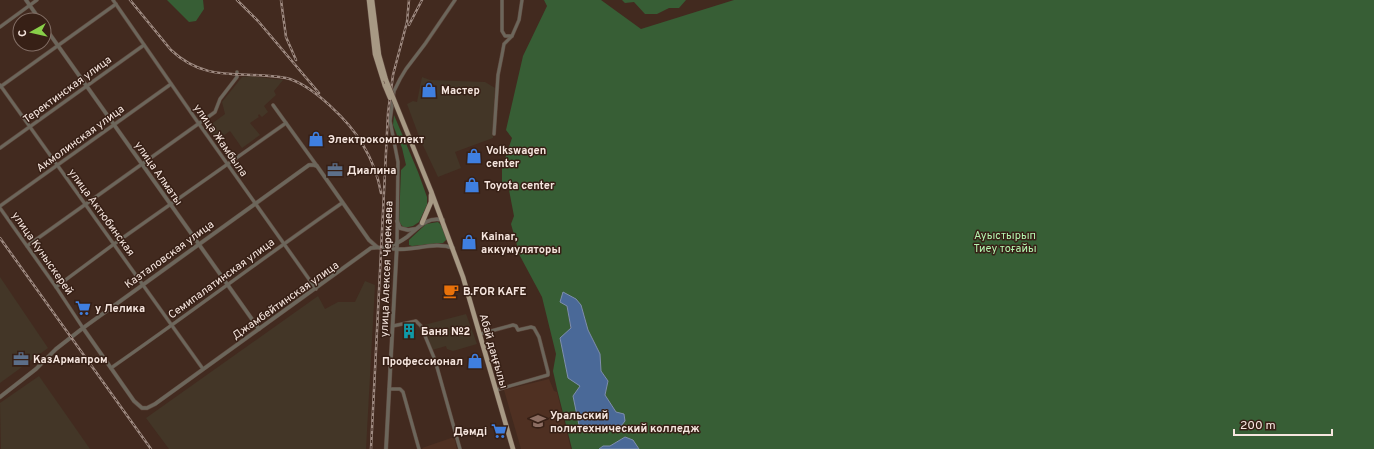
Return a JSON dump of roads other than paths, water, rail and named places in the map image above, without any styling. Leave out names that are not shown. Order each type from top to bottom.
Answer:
[{"type":"main road","points":[[369,0],[375,54],[385,86],[431,191]]},
{"type":"main road","points":[[372,0],[379,55],[386,80],[431,191],[431,202],[422,223]]},
{"type":"main road","name":"Абай даңғылы","points":[[431,191],[454,248],[513,449]]},
{"type":"street","points":[[26,0],[34,12]]},
{"type":"street","points":[[0,27],[37,0]]},
{"type":"street","name":"улица Жамбыла","points":[[113,0],[316,289]]},
{"type":"street","name":"улица Алексея Черекаева","points":[[386,449],[397,244],[398,162],[390,121],[394,92],[406,69],[455,0]]},
{"type":"street","points":[[502,0],[502,31],[505,36],[512,36]]},
{"type":"street","points":[[494,134],[498,76],[504,44],[512,36],[519,20],[522,0]]},
{"type":"street","points":[[0,86],[116,4]]},
{"type":"street","name":"улица Алматы","points":[[52,37],[259,329]]},
{"type":"street","name":"Теректинская улица","points":[[0,148],[144,45]]},
{"type":"street","points":[[28,246],[215,112],[220,99],[237,77],[237,72]]},
{"type":"street","name":"Акмолинская улица","points":[[0,207],[171,84]]},
{"type":"street","name":"улица Актюбинская","points":[[0,86],[203,369]]},
{"type":"street","points":[[273,105],[369,240],[377,247]]},
{"type":"street","points":[[56,287],[170,204],[286,124]]},
{"type":"street","name":"Казталовская улица","points":[[0,397],[36,369],[56,349],[83,328],[307,166],[312,164],[316,166]]},
{"type":"street","name":"Семипалатинская улица","points":[[111,368],[172,326],[284,243],[342,203]]},
{"type":"street","name":"улица Куныскерей","points":[[0,207],[83,328],[139,406]]},
{"type":"street","points":[[387,247],[397,244],[422,223],[434,219],[443,220]]},
{"type":"street","points":[[397,221],[400,228],[404,230],[416,229]]},
{"type":"street","name":"Джамбейтинская улица","points":[[139,406],[145,409],[150,407],[371,248],[387,247],[396,250],[442,245],[454,248]]},
{"type":"street","points":[[393,326],[416,321],[421,326],[435,360],[460,449]]},
{"type":"street","points":[[480,334],[513,325],[516,326],[518,330],[531,327],[534,328],[539,337],[548,375],[496,390]]},
{"type":"street","points":[[389,389],[400,389],[403,392],[419,449]]},
{"type":"water","points":[[563,292],[576,299],[581,305],[588,330],[600,354],[601,371],[608,381],[605,395],[616,412],[624,414],[625,421],[621,426],[612,426],[587,431],[579,425],[573,396],[580,386],[568,378],[560,338],[571,328],[567,306],[560,302]]},
{"type":"water","points":[[625,437],[633,440],[639,449],[599,449],[603,446],[610,446]]},
{"type":"railway","points":[[130,0],[171,50],[184,61],[198,68],[212,72],[286,78],[307,88],[318,96],[340,115],[363,145],[374,168],[381,193]]},
{"type":"railway","points":[[237,0],[258,21],[319,93]]},
{"type":"railway","points":[[281,0],[286,37],[296,60]]},
{"type":"railway","points":[[371,449],[388,113],[393,75],[407,22],[409,0]]},
{"type":"railway","points":[[409,25],[422,0]]},
{"type":"railway","points":[[0,238],[151,449]]},
{"type":"place","name":"Мастер","points":[[429,90]]},
{"type":"place","name":"Электрокомплект","points":[[316,139]]},
{"type":"place","name":"Volkswagen center","points":[[474,156]]},
{"type":"place","name":"Диалина","points":[[335,170]]},
{"type":"place","name":"Toyota center","points":[[472,185]]},
{"type":"place","name":"Kainar, аккумуляторы","points":[[469,242]]},
{"type":"place","name":"B.FOR KAFE","points":[[451,291]]},
{"type":"place","name":"у Лелика","points":[[83,308]]},
{"type":"place","name":"Баня №2","points":[[409,331]]},
{"type":"place","name":"КазАрмапром","points":[[21,359]]},
{"type":"place","name":"Профессионал","points":[[475,361]]},
{"type":"place","name":"Уральский политехнический колледж","points":[[538,421]]},
{"type":"place","name":"Дəмді","points":[[499,431]]},
{"type":"park label","name":"Ауыстырып Тиеу тоғайы","points":[[1005,241]]}]
